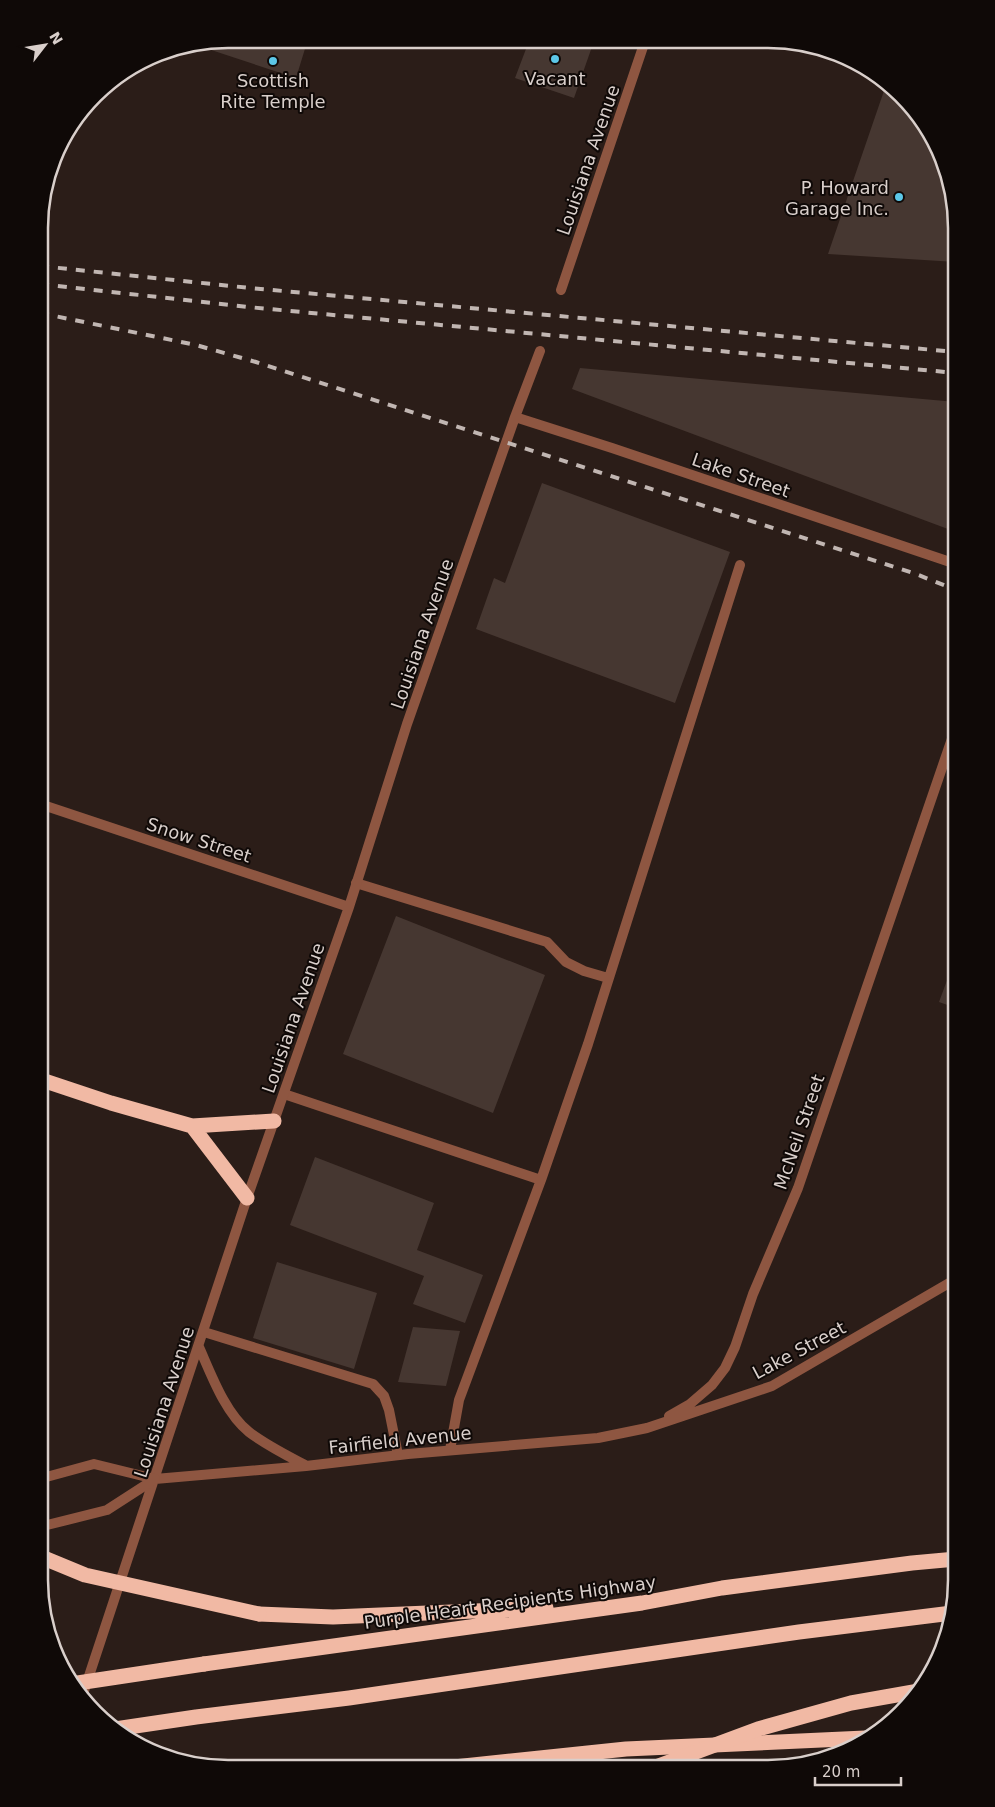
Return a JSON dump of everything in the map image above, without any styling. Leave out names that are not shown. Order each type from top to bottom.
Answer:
[{"type":"highway","points":[[48,1082],[111,1103],[192,1126],[274,1121]]},
{"type":"highway","points":[[192,1126],[247,1198]]},
{"type":"highway","points":[[48,1560],[85,1575],[259,1614],[333,1617],[408,1615],[642,1603]]},
{"type":"highway","name":"Purple Heart Recipients Highway","points":[[80,1683],[642,1603],[722,1588],[948,1560]]},
{"type":"highway","points":[[125,1728],[349,1698],[790,1633],[944,1614]]},
{"type":"highway","points":[[675,1760],[758,1729],[851,1703],[907,1693]]},
{"type":"highway","points":[[521,1760],[626,1749],[851,1739]]},
{"type":"street","name":"Louisiana Avenue","points":[[561,290],[643,48]]},
{"type":"street","name":"Louisiana Avenue","points":[[85,1689],[247,1198],[349,907],[407,724],[540,351]]},
{"type":"street","name":"Lake Street","points":[[516,417],[948,561]]},
{"type":"street","points":[[450,1450],[459,1400],[541,1180],[588,1044],[740,565]]},
{"type":"street","name":"McNeil Street","points":[[648,1428],[690,1404],[712,1385],[725,1368],[735,1346],[752,1294],[798,1188],[948,751]]},
{"type":"street","name":"Snow Street","points":[[48,807],[349,907]]},
{"type":"street","points":[[356,883],[548,942],[566,962],[584,971],[608,978]]},
{"type":"street","points":[[284,1094],[541,1180]]},
{"type":"street","name":"Lake Street","points":[[648,1428],[772,1386],[948,1283]]},
{"type":"street","points":[[204,1332],[373,1384],[384,1396],[389,1410],[398,1455]]},
{"type":"street","points":[[199,1347],[218,1388],[237,1419],[248,1431],[273,1448],[306,1466]]},
{"type":"street","name":"Fairfield Avenue","points":[[48,1477],[94,1464],[155,1479],[306,1466],[450,1450],[598,1438],[648,1428]]},
{"type":"street","name":"Fairfield Avenue","points":[[48,1525],[107,1510],[155,1479]]},
{"type":"building","name":"Scottish Rite Temple","points":[[305,48],[296,78],[207,49]]},
{"type":"building","name":"Vacant","points":[[526,48],[592,48],[574,98],[515,78]]},
{"type":"building","name":"P. Howard Garage Inc.","points":[[884,91],[895,100],[917,127],[934,159],[946,204],[948,262],[828,254]]},
{"type":"building","points":[[580,368],[948,401],[948,529],[572,389]]},
{"type":"building","points":[[542,483],[730,552],[675,703],[476,629],[494,578],[505,583]]},
{"type":"building","points":[[396,916],[545,975],[493,1113],[343,1054]]},
{"type":"building","points":[[948,978],[948,1005],[939,1002]]},
{"type":"building","points":[[315,1157],[434,1203],[417,1250],[483,1275],[465,1323],[413,1304],[424,1276],[290,1225]]},
{"type":"building","points":[[277,1262],[377,1293],[354,1369],[253,1338]]},
{"type":"building","points":[[413,1327],[460,1331],[446,1386],[398,1382]]},
{"type":"railway","points":[[48,267],[250,288],[948,351]]},
{"type":"railway","points":[[48,285],[248,307],[948,372]]},
{"type":"railway","points":[[48,315],[196,345],[256,362],[916,574],[948,587]]},
{"type":"place","name":"Vacant","points":[[555,59]]},
{"type":"place","name":"Scottish Rite Temple","points":[[273,61]]},
{"type":"place","name":"P. Howard Garage Inc.","points":[[899,197]]}]
